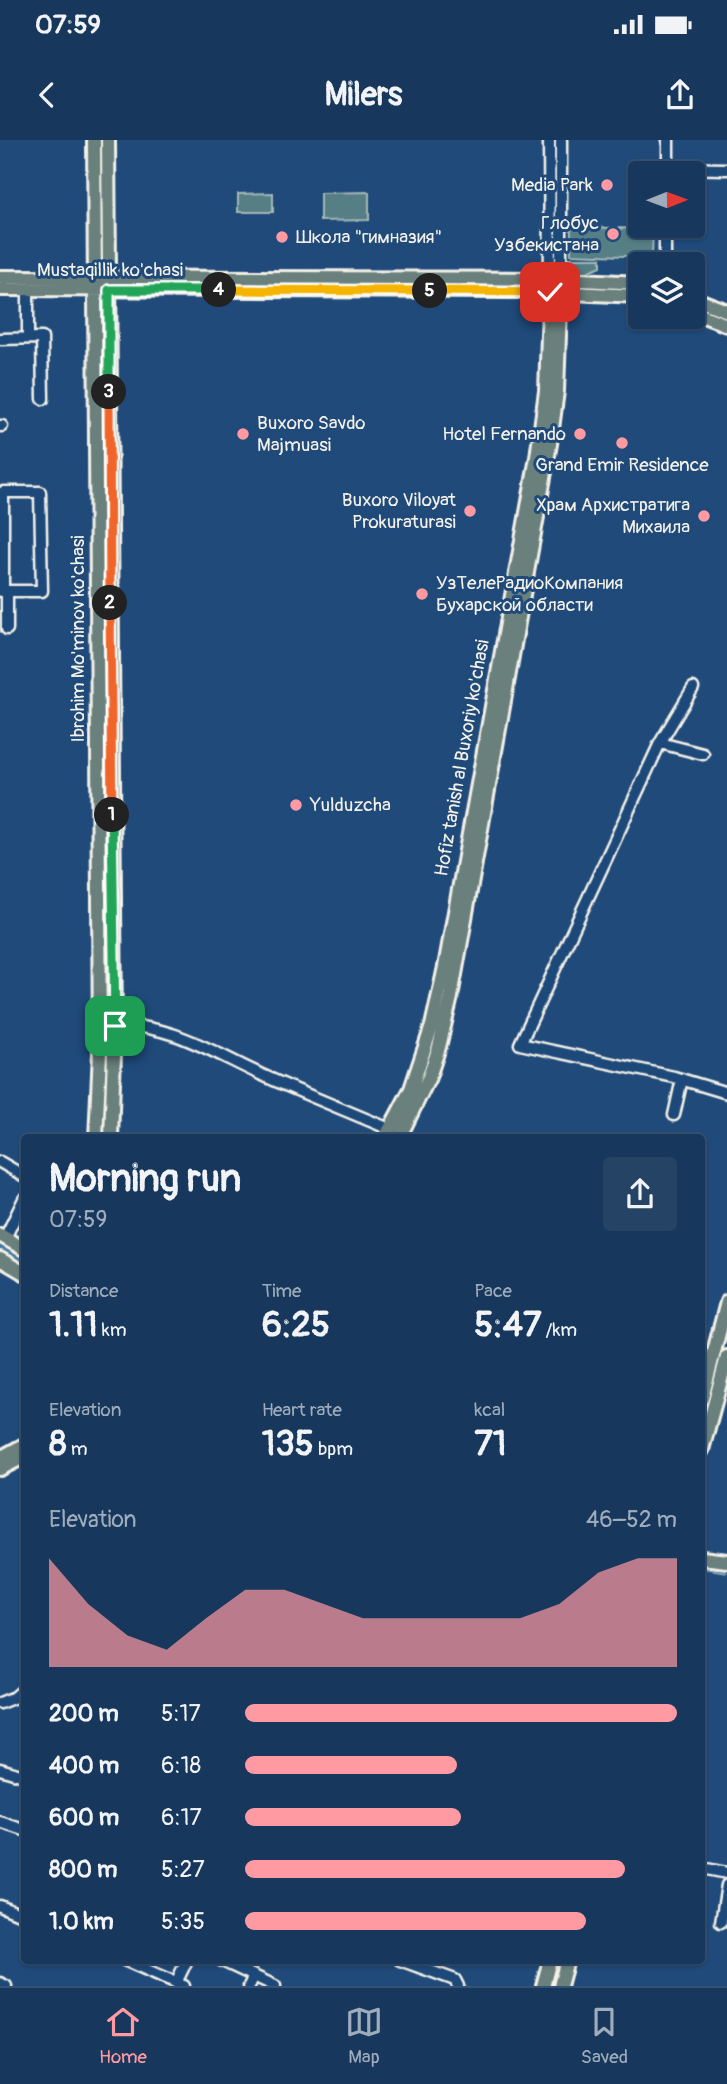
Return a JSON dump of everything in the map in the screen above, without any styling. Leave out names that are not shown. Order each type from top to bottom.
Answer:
[{"type":"main road","name":"Ibrohim Mo'minov ko'chasi","points":[[94,140],[100,1052],[96,1134]]},
{"type":"main road","name":"Ibrohim Mo'minov ko'chasi","points":[[108,140],[115,1026],[111,1134]]},
{"type":"main road","name":"Mustaqillik ko'chasi","points":[[0,277],[94,284],[628,283]]},
{"type":"main road","name":"Mustaqillik ko'chasi","points":[[0,289],[94,284]]},
{"type":"main road","name":"Mustaqillik ko'chasi","points":[[556,285],[628,294]]},
{"type":"main road","name":"Hofiz tanish al Buxoriy ko'chasi","points":[[393,1134],[432,1026],[511,626],[546,391],[556,285]]},
{"type":"main road","points":[[705,303],[727,311]]},
{"type":"main road","points":[[705,317],[727,325]]},
{"type":"main road","points":[[100,1052],[114,1052]]},
{"type":"main road","points":[[3,1236],[21,1247]]},
{"type":"main road","points":[[0,1259],[21,1271]]},
{"type":"main road","points":[[705,1386],[727,1302]]},
{"type":"main road","points":[[705,1439],[727,1357]]},
{"type":"main road","points":[[0,1458],[21,1446]]},
{"type":"main road","points":[[0,1469],[21,1458]]},
{"type":"main road","points":[[705,1558],[727,1562]]},
{"type":"main road","points":[[543,1986],[549,1964]]},
{"type":"main road","points":[[560,1986],[566,1964]]},
{"type":"street","points":[[549,140],[556,285]]},
{"type":"street","points":[[556,285],[561,140]]},
{"type":"street","points":[[668,140],[668,161]]},
{"type":"street","points":[[705,170],[727,169]]},
{"type":"street","points":[[28,289],[28,338]]},
{"type":"street","points":[[0,339],[42,338],[43,400]]},
{"type":"street","points":[[4,591],[42,591],[40,492],[3,492],[4,591],[7,629]]},
{"type":"street","points":[[693,688],[660,743],[520,1044],[682,1079],[727,1093]]},
{"type":"street","points":[[660,743],[703,754]]},
{"type":"street","points":[[115,1026],[140,1025],[165,1030],[393,1134]]},
{"type":"street","points":[[674,1115],[682,1079]]},
{"type":"street","points":[[0,1162],[21,1174]]},
{"type":"street","points":[[3,1236],[21,1204]]},
{"type":"street","points":[[0,1703],[21,1692]]},
{"type":"street","points":[[0,1771],[21,1775]]},
{"type":"street","points":[[0,1822],[21,1829]]},
{"type":"street","points":[[705,1869],[727,1873]]},
{"type":"street","points":[[721,1922],[727,1885]]},
{"type":"street","points":[[0,1906],[21,1915]]},
{"type":"street","points":[[133,1964],[180,1984],[186,1964]]},
{"type":"street","points":[[228,1964],[275,1986]]},
{"type":"street","points":[[412,1964],[455,1979],[458,1986]]},
{"type":"street","points":[[249,1986],[254,1976]]},
{"type":"street","points":[[0,1983],[6,1986]]},
{"type":"green space","points":[[369,192],[369,220],[320,221],[320,193]]},
{"type":"green space","points":[[273,193],[273,212],[238,212],[238,194]]},
{"type":"green space","points":[[571,227],[628,228],[628,238],[653,238],[652,252],[628,252],[628,256],[571,254]]},
{"type":"green space","points":[[570,258],[601,258],[601,266],[582,274],[570,273]]},
{"type":"waterway","points":[[0,1248],[21,1259]]},
{"type":"waterway","points":[[705,1568],[727,1572]]},
{"type":"place","name":"Media Park","points":[[607,185]]},
{"type":"place","name":"Глобус Узбекистана","points":[[613,234]]},
{"type":"place","name":"Школа \"гимназия\"","points":[[282,237]]},
{"type":"place","name":"Buxoro Savdo Majmuasi","points":[[243,434]]},
{"type":"place","name":"Hotel Fernando","points":[[580,434]]},
{"type":"place","name":"Grand Emir Residence","points":[[622,443]]},
{"type":"place","name":"Buxoro Viloyat Prokuraturasi","points":[[470,511]]},
{"type":"place","name":"Храм Архистратига Михаила","points":[[704,516]]},
{"type":"place","name":"УзТелеРадиоКомпания Бухарской области","points":[[422,594]]},
{"type":"place","name":"Yulduzcha","points":[[296,805]]},
{"type":"route","points":[[115,1026],[109,290],[550,292]]}]
